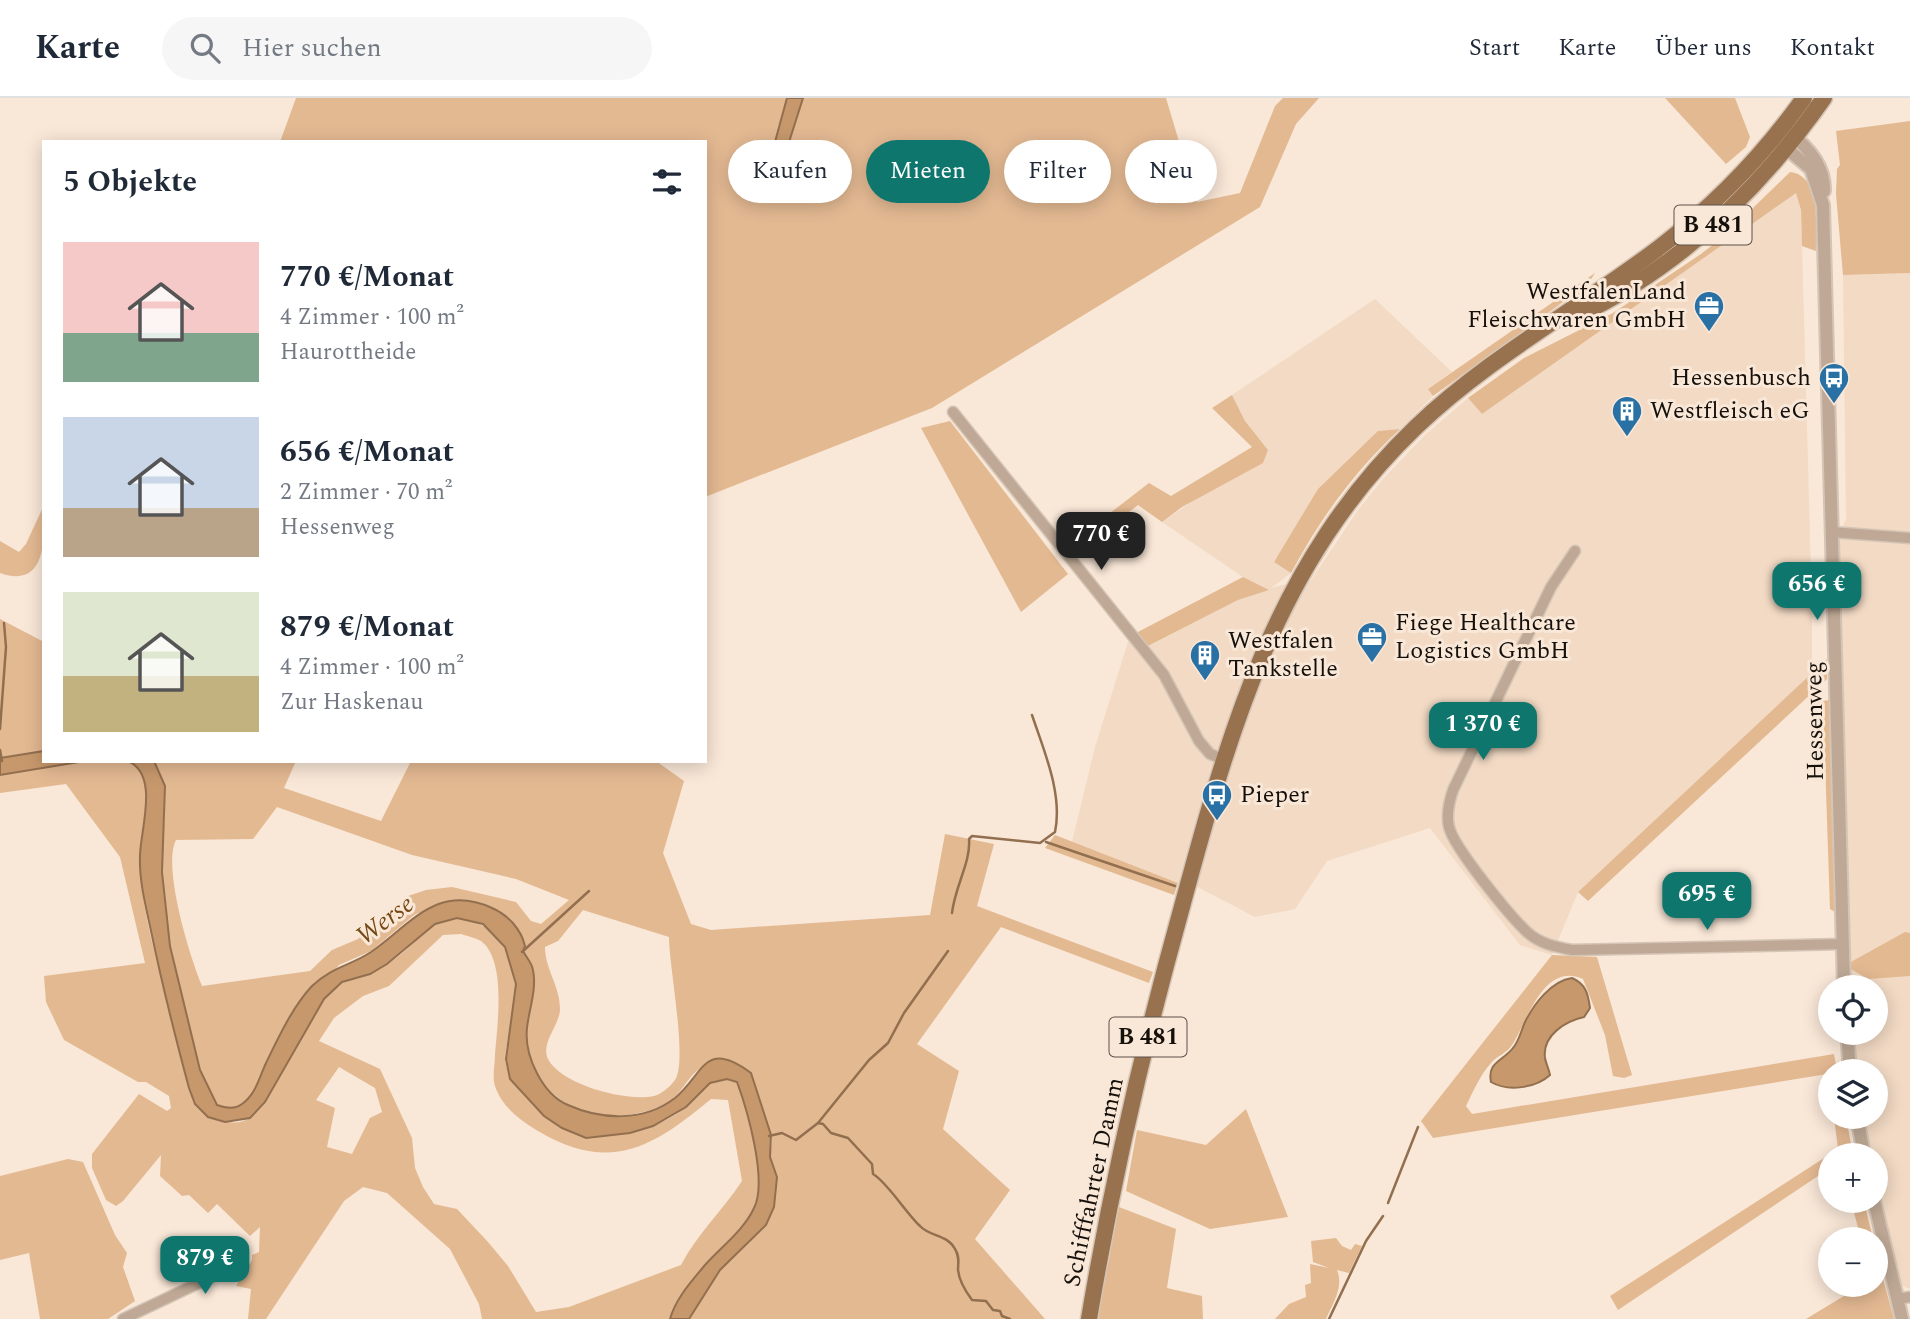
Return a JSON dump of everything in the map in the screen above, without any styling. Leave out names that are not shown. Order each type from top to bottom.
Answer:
[{"type":"main road","name":"Schifffahrter Damm","points":[[1784,138],[1804,98]]},
{"type":"main road","name":"Schifffahrter Damm","points":[[1089,1319],[1112,1192],[1160,984],[1223,759],[1254,670],[1313,555],[1343,511],[1388,455],[1430,414],[1472,379],[1686,226],[1784,138],[1824,98]]},
{"type":"street","name":"Hessenweg","points":[[1784,138],[1811,169],[1823,205],[1843,975]]},
{"type":"street","points":[[953,412],[1164,675],[1199,741],[1210,754],[1223,759]]},
{"type":"street","points":[[1832,532],[1910,538]]},
{"type":"street","points":[[1575,551],[1550,587],[1453,790],[1448,805],[1449,831],[1467,859],[1527,933],[1551,946],[1572,950],[1842,944]]},
{"type":"street","points":[[1878,1213],[1904,1298],[1902,1319]]},
{"type":"street","points":[[123,1319],[222,1272]]},
{"type":"shaded area","points":[[296,98],[1166,98],[1179,140],[1125,140],[1125,203],[1217,203],[1217,198],[1240,193],[1275,106],[1283,98],[1319,98],[1296,124],[1260,207],[932,408],[707,496],[707,140],[281,140]]},
{"type":"shaded area","points":[[787,98],[803,98],[790,140],[776,140]]},
{"type":"shaded area","points":[[1665,98],[1735,98],[1750,137],[1746,147],[1726,164]]},
{"type":"shaded area","points":[[1910,121],[1910,273],[1843,275],[1836,194],[1837,169],[1840,165],[1836,131]]},
{"type":"shaded area","points":[[1790,172],[1801,176],[1812,192],[1816,217],[1816,251],[1802,246],[1801,210],[1796,193],[1482,414],[1468,398],[1524,358],[1613,313],[1701,254],[1725,235]]},
{"type":"shaded area","points":[[1796,192],[1801,210],[1811,574],[1798,575],[1798,588],[1812,589],[1812,673],[1578,892],[1552,955],[1520,945],[1430,828],[1327,861],[1295,909],[1255,917],[1194,885],[1224,780],[1212,765],[1178,883],[1072,842],[1095,747],[1128,642],[1149,646],[1238,600],[1268,590],[1243,577],[1162,522],[1268,450],[1245,421],[1232,395],[1375,299],[1452,372],[1429,388],[1433,396],[1400,429],[1378,431],[1274,561],[1291,573],[1271,588],[1295,582],[1307,586],[1358,510],[1382,480],[1424,436],[1468,398],[1482,414]]},
{"type":"shaded area","points":[[1595,273],[1588,284],[1433,396],[1428,389]]},
{"type":"shaded area","points":[[1910,273],[1910,1289],[1901,1285],[1883,1213],[1888,1213],[1888,1143],[1867,1143],[1865,1129],[1888,1129],[1888,1059],[1854,1059],[1852,1045],[1888,1045],[1888,975],[1847,975],[1839,535],[1846,519],[1843,275]]},
{"type":"shaded area","points":[[1232,395],[1245,421],[1268,450],[1263,463],[1182,507],[1162,522],[1138,505],[1074,555],[1070,544],[1149,483],[1171,496],[1252,447],[1212,408]]},
{"type":"shaded area","points":[[950,421],[1068,574],[1021,612],[921,428]]},
{"type":"shaded area","points":[[1400,429],[1340,496],[1291,573],[1274,562],[1318,489],[1378,431]]},
{"type":"shaded area","points":[[42,509],[42,548],[35,567],[28,574],[16,576],[0,573],[0,541],[19,552],[26,544]]},
{"type":"shaded area","points":[[1243,577],[1269,590],[1238,600],[1148,646],[1136,633]]},
{"type":"shaded area","points":[[0,619],[42,641],[42,751],[0,758]]},
{"type":"shaded area","points":[[1827,659],[1827,679],[1588,901],[1578,892]]},
{"type":"shaded area","points":[[1829,700],[1835,912],[1830,909],[1823,701]]},
{"type":"shaded area","points":[[42,751],[42,763],[73,763],[0,775],[0,758]]},
{"type":"shaded area","points":[[73,763],[130,763],[143,776],[147,798],[140,855],[142,892],[189,1088],[197,1105],[209,1115],[225,1122],[241,1122],[251,1117],[265,1102],[308,1020],[330,992],[345,981],[367,975],[388,964],[435,924],[454,919],[468,920],[492,933],[509,956],[514,970],[516,994],[506,1048],[506,1064],[514,1081],[530,1101],[557,1125],[596,1135],[627,1133],[672,1117],[714,1081],[730,1079],[737,1082],[754,1145],[759,1181],[758,1196],[750,1216],[689,1284],[670,1319],[482,1319],[479,1304],[450,1249],[387,1193],[363,1187],[344,1201],[266,1319],[248,1319],[251,1289],[236,1286],[252,1260],[252,1255],[259,1252],[260,1227],[250,1236],[217,1204],[208,1213],[189,1195],[182,1196],[160,1176],[161,1155],[123,1201],[116,1206],[106,1200],[92,1168],[92,1154],[139,1094],[167,1111],[171,1108],[169,1096],[146,1082],[138,1082],[64,1040],[46,1002],[44,976],[145,963],[120,857],[66,784],[0,793],[0,775]],"holes":[[[461,934],[474,938],[489,950],[497,978],[495,1086],[507,1107],[538,1131],[564,1144],[588,1151],[630,1149],[650,1142],[670,1130],[711,1099],[728,1100],[742,1181],[681,1265],[569,1307],[536,1312],[508,1266],[488,1242],[457,1209],[434,1204],[423,1187],[415,1168],[412,1138],[380,1069],[319,1041],[334,1018],[363,996],[389,986],[443,935]],[[339,1067],[375,1088],[382,1112],[370,1118],[352,1154],[327,1147],[335,1108],[316,1100]]]},
{"type":"shaded area","points":[[131,763],[155,763],[165,786],[162,872],[170,946],[200,1070],[217,1105],[236,1107],[251,1095],[292,1013],[320,979],[371,952],[426,910],[456,900],[473,902],[498,911],[513,923],[520,934],[525,946],[523,951],[534,977],[527,1028],[528,1050],[543,1083],[559,1100],[594,1114],[636,1115],[663,1106],[675,1098],[706,1063],[714,1059],[735,1063],[751,1073],[771,1135],[770,1157],[777,1177],[774,1207],[766,1225],[720,1270],[689,1319],[670,1319],[689,1284],[744,1224],[758,1196],[759,1181],[754,1145],[737,1082],[727,1079],[710,1083],[686,1107],[653,1126],[630,1133],[586,1138],[562,1128],[544,1116],[510,1079],[506,1059],[516,984],[505,947],[483,924],[457,918],[435,924],[387,964],[370,974],[342,982],[324,999],[265,1102],[250,1118],[225,1122],[208,1117],[195,1104],[189,1088],[145,903],[140,856],[146,791],[138,768]]},
{"type":"shaded area","points":[[154,763],[295,763],[284,788],[381,821],[410,763],[659,763],[684,781],[663,853],[691,924],[711,930],[930,915],[945,834],[994,844],[977,906],[1153,972],[1149,983],[1001,927],[917,1044],[959,1071],[943,1129],[1010,1190],[975,1239],[1045,1319],[689,1319],[720,1270],[766,1225],[774,1207],[777,1177],[770,1157],[772,1139],[751,1073],[728,1060],[701,1068],[675,1097],[665,1104],[642,1112],[620,1116],[577,1109],[559,1098],[544,1083],[533,1063],[527,1039],[527,1023],[533,968],[523,951],[525,946],[521,935],[495,909],[476,902],[454,900],[414,915],[371,951],[339,965],[279,1041],[251,1095],[238,1107],[217,1105],[200,1070],[170,946],[162,872],[165,805]],"holes":[[[277,807],[412,855],[516,879],[569,900],[541,924],[531,921],[516,902],[452,887],[426,890],[408,896],[358,939],[332,950],[310,971],[202,986],[185,934],[175,890],[172,870],[176,840],[253,839]],[[583,910],[669,937],[680,1054],[675,1080],[656,1095],[642,1097],[596,1090],[566,1077],[555,1068],[546,1053],[560,1009],[545,947],[558,941]]]},
{"type":"shaded area","points":[[1055,835],[1178,883],[1174,895],[1045,848]]},
{"type":"shaded area","points":[[1905,932],[1910,933],[1910,976],[1861,975],[1849,968],[1849,963]]},
{"type":"shaded area","points":[[1552,955],[1597,957],[1632,1075],[1624,1078],[1613,1076],[1605,1035],[1583,979],[1569,976],[1557,978],[1538,996],[1510,1048],[1483,1073],[1466,1106],[1472,1114],[1834,1054],[1835,1059],[1818,1059],[1818,1075],[1433,1138],[1421,1121]]},
{"type":"shaded area","points":[[1572,978],[1586,990],[1590,1008],[1584,1017],[1557,1030],[1547,1042],[1545,1058],[1550,1075],[1530,1086],[1522,1087],[1505,1087],[1491,1082],[1491,1070],[1515,1045],[1538,1001],[1550,988]]},
{"type":"shaded area","points":[[1246,1109],[1288,1217],[1210,1229],[1126,1191],[1137,1130],[1206,1145]]},
{"type":"shaded area","points":[[1836,1129],[1848,1129],[1851,1143],[1837,1143]]},
{"type":"shaded area","points":[[68,1159],[83,1162],[115,1235],[127,1253],[123,1267],[135,1301],[108,1319],[40,1319],[29,1253],[0,1260],[0,1176]]},
{"type":"shaded area","points":[[1818,1162],[1818,1176],[1618,1310],[1610,1296]]},
{"type":"shaded area","points":[[1119,1207],[1176,1229],[1167,1288],[1202,1296],[1203,1319],[1097,1319]]},
{"type":"shaded area","points":[[1854,1213],[1867,1213],[1870,1227],[1858,1227]]},
{"type":"shaded area","points":[[1336,1238],[1342,1246],[1351,1250],[1355,1244],[1362,1246],[1349,1273],[1337,1270],[1338,1289],[1326,1319],[1275,1319],[1289,1304],[1306,1297],[1305,1285],[1311,1283],[1310,1264],[1329,1268],[1313,1262],[1311,1241]]},
{"type":"shaded area","points":[[1842,1297],[1888,1297],[1894,1319],[1806,1319]]},
{"type":"waterway","points":[[0,729],[6,647],[4,623]]},
{"type":"waterway","points":[[952,913],[968,856],[969,839],[972,836],[1040,843],[1055,832],[1057,818],[1054,788],[1032,715]]},
{"type":"waterway","points":[[0,750],[2,761]]},
{"type":"waterway","points":[[1046,842],[1175,886]]},
{"type":"waterway","points":[[522,952],[589,891]]},
{"type":"waterway","points":[[769,1136],[782,1133],[796,1140],[818,1123],[869,1060],[888,1043],[904,1013],[948,951]]},
{"type":"waterway","points":[[818,1123],[823,1124],[831,1133],[848,1138],[872,1164],[873,1174],[920,1226],[952,1244],[958,1255],[960,1278],[972,1300],[986,1301],[993,1310],[1000,1311],[1002,1316],[1010,1319]]},
{"type":"waterway","points":[[1388,1203],[1418,1127]]},
{"type":"waterway","points":[[1329,1319],[1366,1241],[1383,1216]]},
{"type":"place","name":"WestfalenLand Fleischwaren GmbH","points":[[1709,333]]},
{"type":"place","name":"Hessenbusch","points":[[1834,405]]},
{"type":"place","name":"Westfleisch eG","points":[[1627,438]]},
{"type":"place","name":"Fiege Healthcare Logistics GmbH","points":[[1372,664]]},
{"type":"place","name":"Westfalen Tankstelle","points":[[1205,682]]},
{"type":"place","name":"Pieper","points":[[1217,822]]},
{"type":"water label","name":"Werse","points":[[385,920]]}]
